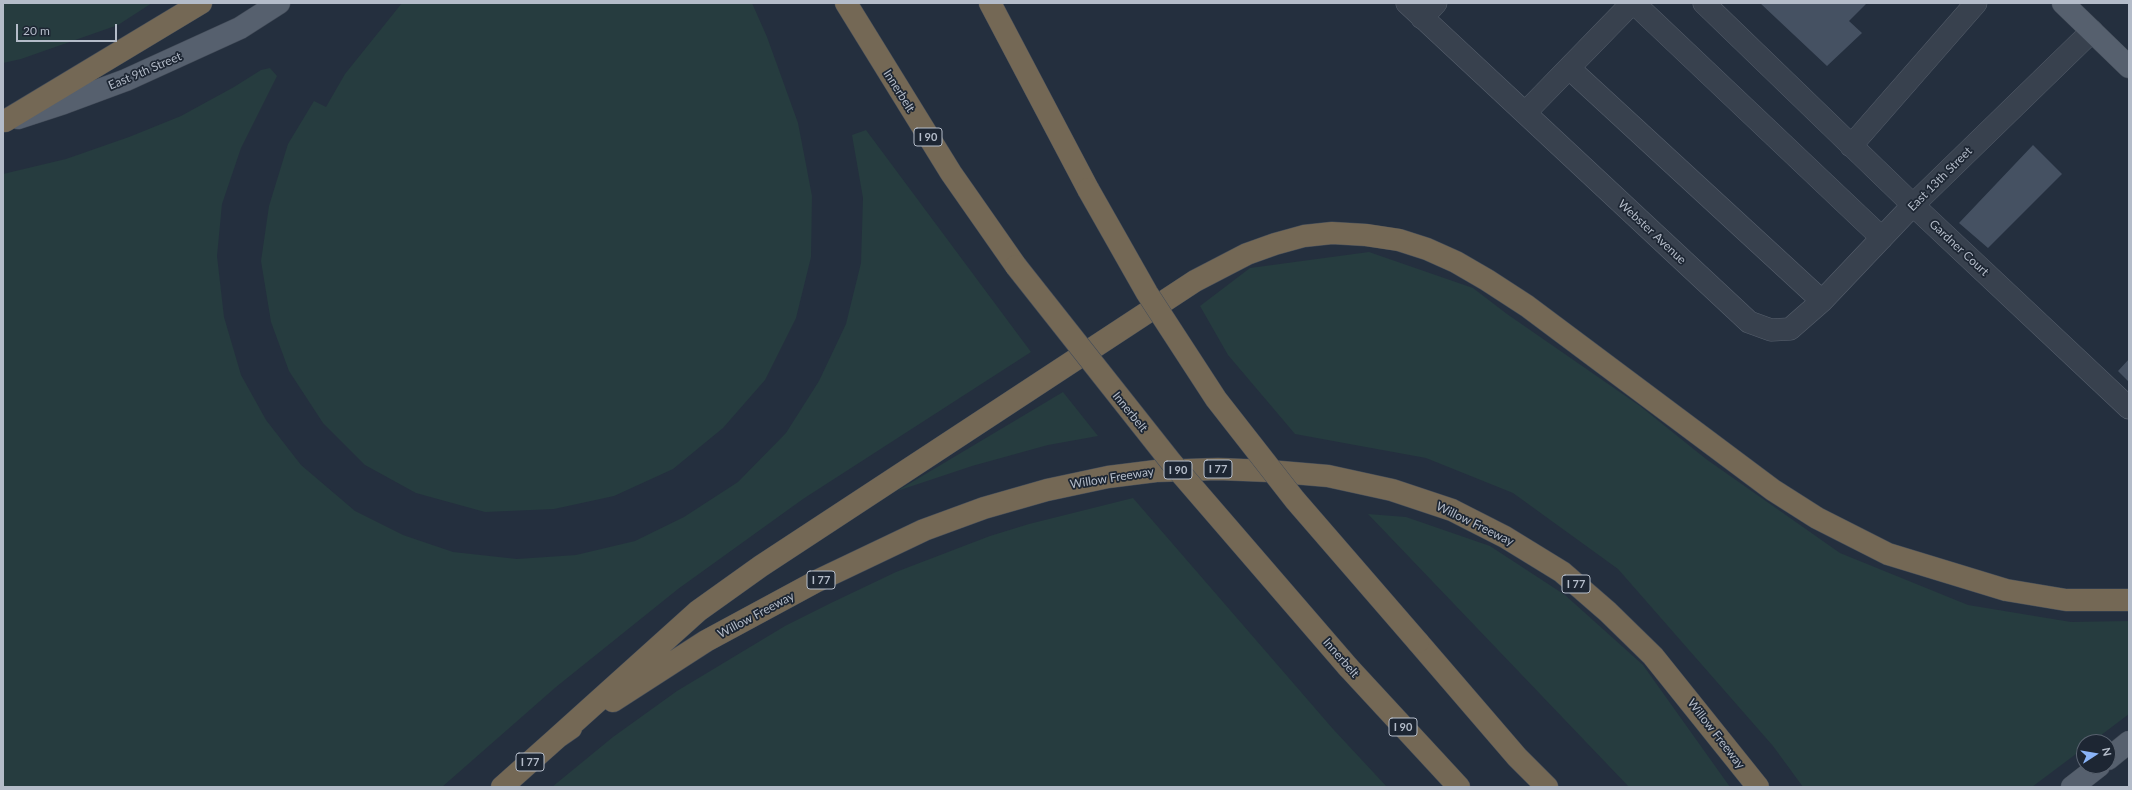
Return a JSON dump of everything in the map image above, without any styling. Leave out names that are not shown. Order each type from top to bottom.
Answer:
[{"type":"highway","points":[[4,122],[201,3]]},
{"type":"highway","name":"Innerbelt","points":[[846,3],[951,173],[1016,266],[1171,462],[1348,667],[1459,787]]},
{"type":"highway","points":[[990,3],[1088,189],[1147,293],[1216,399],[1296,500],[1517,757],[1547,787]]},
{"type":"highway","points":[[558,737],[704,607],[820,526],[1194,281],[1247,254],[1304,236],[1325,234],[1366,235],[1399,240],[1427,249],[1456,262],[1527,306],[1773,490],[1817,518],[1888,554],[2006,590],[2066,600],[2129,600]]},
{"type":"highway","name":"Willow Freeway","points":[[502,787],[558,737],[706,641],[817,581],[924,530],[984,508],[1048,490],[1108,477],[1156,471],[1218,469],[1269,471],[1328,476],[1392,490],[1452,510],[1505,537],[1562,572],[1608,612],[1653,656],[1758,787]]},
{"type":"main road","name":"East 9th Street","points":[[4,122],[64,103],[126,80],[240,28],[279,3]]},
{"type":"main road","points":[[2062,3],[2129,67]]},
{"type":"main road","points":[[2116,753],[2129,742]]},
{"type":"main road","points":[[2072,787],[2089,774]]},
{"type":"street","points":[[1518,108],[1569,68],[1633,3],[1882,238]]},
{"type":"street","name":"Gardner Court","points":[[1704,3],[1851,146],[2129,408]]},
{"type":"street","points":[[1851,146],[1976,3]]},
{"type":"street","name":"Webster Avenue","points":[[1422,8],[1518,108],[1749,322],[1771,330],[1790,329]]},
{"type":"street","name":"East 13th Street","points":[[1790,329],[1822,301],[1913,205],[2092,31]]},
{"type":"street","points":[[1569,68],[1822,301]]},
{"type":"green space","points":[[3,3],[152,3],[118,25],[21,59],[3,63]]},
{"type":"green space","points":[[402,3],[752,3],[767,37],[798,123],[812,196],[811,257],[796,318],[765,380],[723,428],[673,469],[614,496],[554,509],[485,512],[416,493],[365,465],[323,423],[289,371],[271,322],[261,261],[269,206],[288,144],[314,101],[326,107],[345,74]]},
{"type":"green space","points":[[270,68],[277,76],[241,148],[222,204],[217,256],[224,317],[241,375],[266,420],[301,465],[355,511],[403,535],[453,552],[517,559],[576,555],[635,541],[684,517],[738,482],[786,433],[819,381],[846,324],[861,263],[863,198],[852,135],[866,130],[1031,352],[803,499],[678,589],[556,687],[442,787],[3,787],[3,174],[66,159],[129,137],[181,116],[234,87],[261,70]]},
{"type":"green space","points":[[1369,252],[1473,288],[1507,314],[1640,406],[1706,459],[1840,553],[1968,605],[2071,622],[2129,621],[2129,714],[2103,734],[2076,734],[2076,754],[2032,787],[1803,787],[1773,746],[1618,569],[1513,493],[1426,458],[1295,434],[1228,355],[1200,306],[1250,268]]},
{"type":"green space","points":[[1063,392],[1098,436],[1048,445],[972,466],[897,491]]},
{"type":"green space","points":[[1133,498],[1333,729],[1387,787],[552,787],[613,737],[677,691],[785,626],[833,602],[896,572],[990,536],[1029,524]]},
{"type":"green space","points":[[1368,514],[1406,517],[1490,546],[1565,595],[1643,665],[1730,787],[1629,787]]},
{"type":"building","points":[[1760,3],[1867,3],[1849,21],[1862,33],[1827,66]]},
{"type":"building","points":[[2033,145],[2062,174],[1988,248],[1959,223]]},
{"type":"building","points":[[2129,359],[2129,382],[2118,371]]}]
